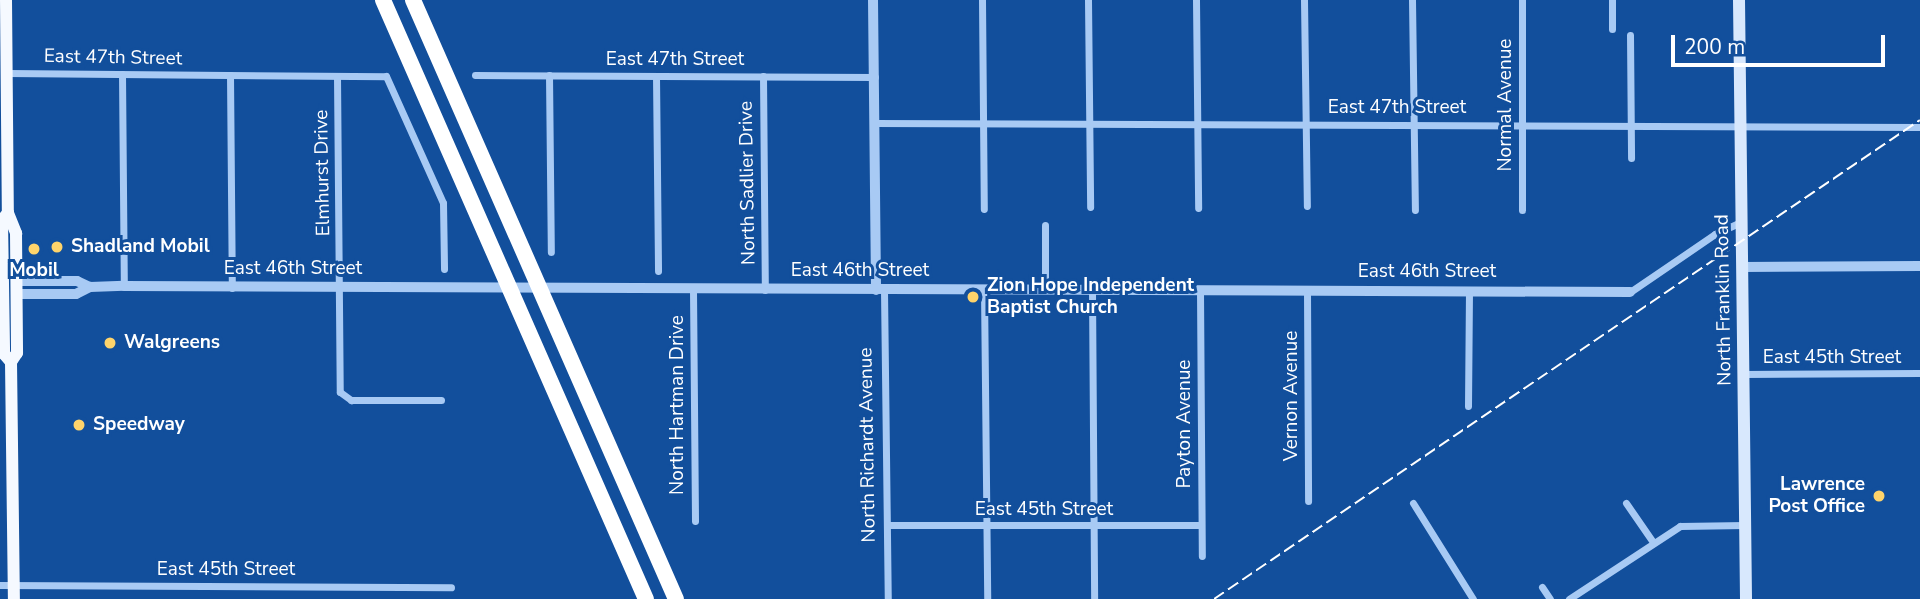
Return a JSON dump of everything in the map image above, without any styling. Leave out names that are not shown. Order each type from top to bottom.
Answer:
[{"type":"highway","points":[[383,0],[646,599]]},
{"type":"highway","points":[[413,0],[676,599]]},
{"type":"main road","points":[[6,0],[8,213],[16,227],[7,287],[17,353],[11,362],[14,599]]},
{"type":"main road","name":"North Franklin Road","points":[[1740,0],[1746,599]]},
{"type":"street","name":"North Richardt Avenue","points":[[873,0],[888,599]]},
{"type":"street","points":[[982,0],[984,209]]},
{"type":"street","points":[[1088,0],[1090,207]]},
{"type":"street","points":[[1196,0],[1198,208]]},
{"type":"street","points":[[1304,0],[1307,206]]},
{"type":"street","points":[[1412,0],[1415,210]]},
{"type":"street","name":"Normal Avenue","points":[[1522,0],[1522,210]]},
{"type":"street","points":[[1612,0],[1612,29]]},
{"type":"street","points":[[1630,35],[1631,158]]},
{"type":"street","name":"East 47th Street","points":[[7,73],[386,76],[443,204],[444,269]]},
{"type":"street","points":[[122,74],[124,286]]},
{"type":"street","points":[[230,75],[232,288]]},
{"type":"street","name":"East 47th Street","points":[[475,75],[875,77]]},
{"type":"street","points":[[549,75],[551,252]]},
{"type":"street","name":"Elmhurst Drive","points":[[337,76],[342,395],[351,400],[441,400]]},
{"type":"street","points":[[656,76],[658,271]]},
{"type":"street","name":"North Sadlier Drive","points":[[762,76],[765,290]]},
{"type":"street","name":"East 47th Street","points":[[874,123],[1920,127]]},
{"type":"street","points":[[1630,292],[1715,234],[1742,222]]},
{"type":"street","points":[[1045,225],[1045,290]]},
{"type":"street","points":[[1742,267],[1920,266]]},
{"type":"street","name":"East 46th Street","points":[[7,287],[76,294],[90,287],[124,286],[1630,292]]},
{"type":"street","name":"North Hartman Drive","points":[[693,290],[695,521]]},
{"type":"street","points":[[984,290],[987,599]]},
{"type":"street","points":[[1092,290],[1094,599]]},
{"type":"street","name":"Payton Avenue","points":[[1200,291],[1202,556]]},
{"type":"street","name":"Vernon Avenue","points":[[1307,291],[1308,501]]},
{"type":"street","points":[[1468,405],[1469,292]]},
{"type":"street","name":"East 45th Street","points":[[1744,374],[1920,373]]},
{"type":"street","points":[[1413,503],[1473,599]]},
{"type":"street","points":[[1626,503],[1653,542]]},
{"type":"street","name":"East 45th Street","points":[[887,525],[1202,526]]},
{"type":"street","points":[[1569,599],[1680,526],[1745,525]]},
{"type":"street","name":"East 45th Street","points":[[0,585],[451,587]]},
{"type":"street","points":[[1542,587],[1550,599]]},
{"type":"railway","points":[[1214,599],[1920,120]]},
{"type":"place","name":"Shadland Mobil","points":[[57,247]]},
{"type":"place","name":"Mobil","points":[[34,249]]},
{"type":"place","name":"Zion Hope Independent Baptist Church","points":[[973,297]]},
{"type":"place","name":"Walgreens","points":[[110,343]]},
{"type":"place","name":"Speedway","points":[[79,425]]},
{"type":"place","name":"Lawrence Post Office","points":[[1879,496]]}]
